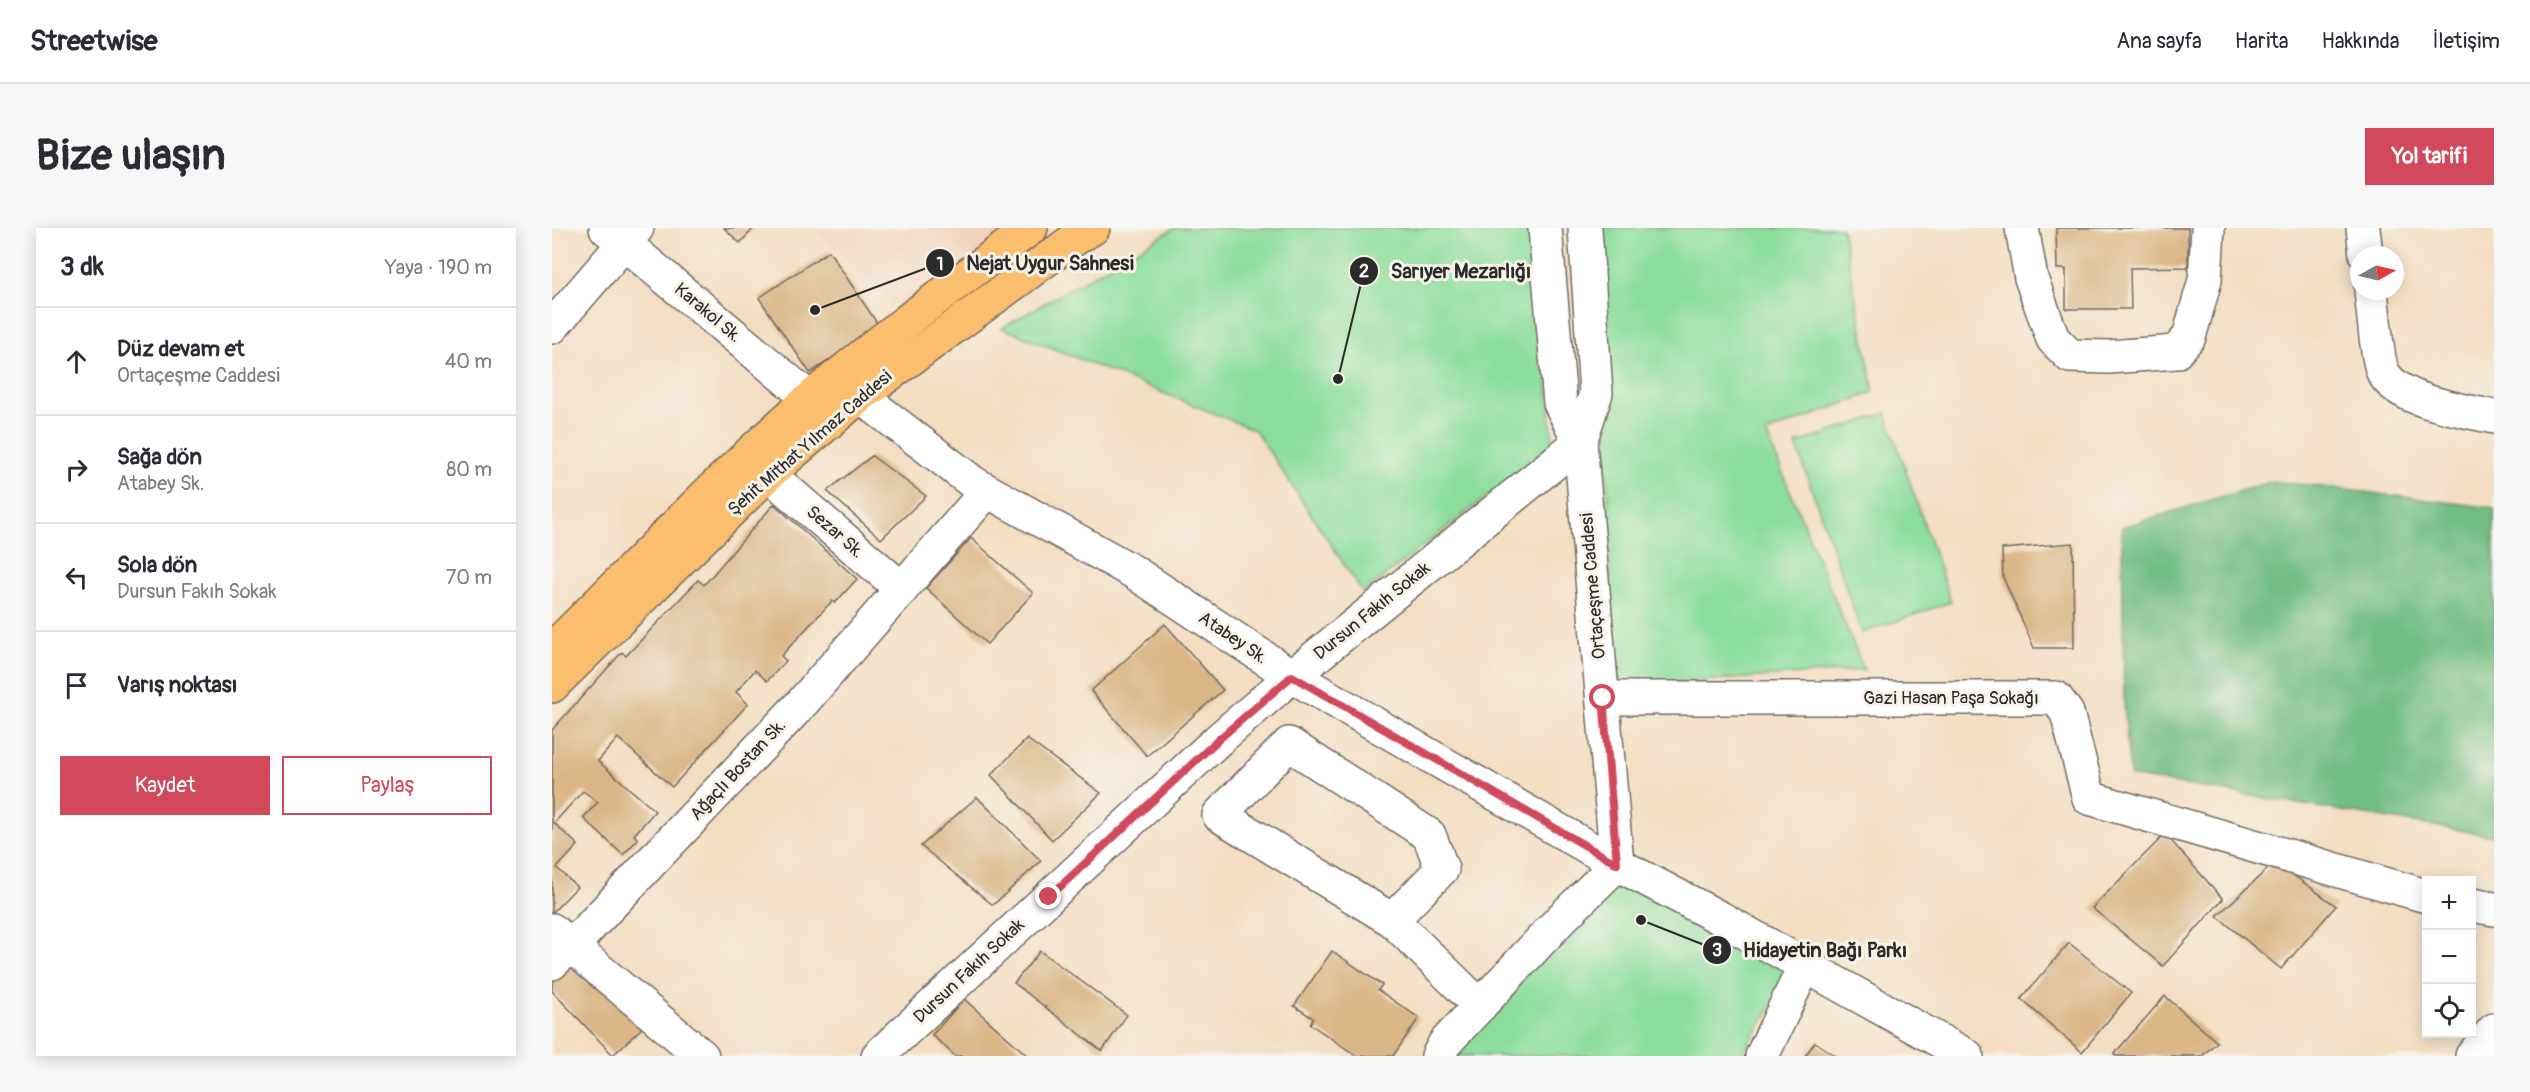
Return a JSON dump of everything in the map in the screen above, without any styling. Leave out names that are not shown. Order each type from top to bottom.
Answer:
[{"type":"main road","name":"Şehit Mithat Yılmaz Caddesi","points":[[552,649],[744,459],[810,399],[883,339],[1031,228]]},
{"type":"main road","name":"Şehit Mithat Yılmaz Caddesi","points":[[552,686],[768,474],[860,396],[1076,238],[1093,228]]},
{"type":"street","points":[[1545,228],[1560,403],[1580,441]]},
{"type":"street","name":"Ortaçeşme Caddesi","points":[[1585,228],[1596,393],[1580,441],[1617,864]]},
{"type":"street","points":[[2022,228],[2031,278],[2053,339],[2070,356],[2109,357],[2176,352],[2189,337],[2205,280],[2208,228]]},
{"type":"street","points":[[2363,228],[2365,246]]},
{"type":"street","name":"Karakol Sk.","points":[[622,233],[810,399]]},
{"type":"street","points":[[552,327],[622,233]]},
{"type":"street","points":[[2372,300],[2383,373],[2402,391],[2439,405],[2494,417]]},
{"type":"street","name":"Atabey Sk.","points":[[860,396],[975,484],[1132,571],[1292,676],[1617,864],[1805,965],[1967,1056]]},
{"type":"street","name":"Dursun Fakıh Sokak","points":[[878,1056],[1218,740],[1292,676],[1580,441]]},
{"type":"street","name":"Sezar Sk.","points":[[768,474],[902,589]]},
{"type":"street","name":"Ağaçlı Bostan Sk.","points":[[558,947],[802,703],[987,491]]},
{"type":"street","name":"Gazi Hasan Paşa Sokağı","points":[[1603,698],[2056,698],[2067,713],[2089,798],[2422,895]]},
{"type":"street","points":[[1392,920],[1442,869],[1429,835],[1289,744],[1219,815],[1392,920],[1480,1006]]},
{"type":"street","points":[[1438,1056],[1445,1043],[1561,919],[1617,864]]},
{"type":"street","points":[[2476,906],[2494,909]]},
{"type":"street","points":[[558,947],[702,1056]]},
{"type":"street","points":[[1762,1056],[1805,965]]},
{"type":"street","points":[[2472,1056],[2494,1030]]},
{"type":"shaded area","points":[[812,228],[1022,228],[904,311]]},
{"type":"green space","points":[[1175,228],[1534,228],[1553,445],[1363,593],[1255,430],[1002,328]]},
{"type":"green space","points":[[1591,228],[1842,228],[1874,392],[1766,433],[1864,670],[1613,687],[1604,359]]},
{"type":"green space","points":[[1886,413],[1951,602],[1862,633],[1796,444]]},
{"type":"green space","points":[[2273,481],[2494,508],[2494,836],[2130,776],[2124,705],[2122,527]]},
{"type":"green space","points":[[1618,873],[1797,968],[1740,1056],[1452,1056]]},
{"type":"building","points":[[724,228],[754,228],[740,243]]},
{"type":"building","points":[[2056,228],[2188,228],[2188,267],[2130,268],[2131,309],[2066,309],[2066,269],[2057,269]]},
{"type":"building","points":[[829,251],[879,326],[810,373],[759,298]]},
{"type":"building","points":[[872,456],[926,496],[881,539],[827,491]]},
{"type":"building","points":[[774,504],[857,579],[835,603],[832,601],[781,656],[786,661],[767,681],[755,670],[736,692],[748,704],[672,787],[618,738],[598,761],[655,811],[634,835],[638,839],[623,855],[583,818],[598,802],[583,791],[554,823],[578,845],[557,868],[577,887],[552,913],[552,730],[622,652],[626,656],[698,580],[704,585]]},
{"type":"building","points":[[971,538],[1033,593],[987,644],[926,588]]},
{"type":"building","points":[[2073,543],[2074,648],[2034,648],[2003,577],[2002,549]]},
{"type":"building","points":[[1165,624],[1223,690],[1147,756],[1091,691]]},
{"type":"building","points":[[1027,739],[1101,793],[1052,840],[991,775]]},
{"type":"building","points":[[977,797],[1041,861],[993,905],[921,846]]},
{"type":"building","points":[[2165,834],[2223,899],[2163,966],[2092,908]]},
{"type":"building","points":[[2275,862],[2336,906],[2281,969],[2217,916]]},
{"type":"building","points":[[2069,943],[2131,993],[2082,1052],[2021,999]]},
{"type":"building","points":[[1040,951],[1127,1015],[1102,1051],[1014,983]]},
{"type":"building","points":[[1332,951],[1382,985],[1378,990],[1419,1018],[1393,1056],[1357,1056],[1310,1024],[1313,1018],[1294,1006]]},
{"type":"building","points":[[576,959],[642,1028],[613,1055],[552,991],[552,983]]},
{"type":"building","points":[[2165,996],[2217,1042],[2202,1056],[2116,1056],[2114,1054]]},
{"type":"building","points":[[964,999],[1028,1056],[955,1056],[932,1035]]},
{"type":"building","points":[[1815,1042],[1836,1056],[1805,1056]]},
{"type":"place","name":"Nejat Uygur Sahnesi","points":[[815,310]]},
{"type":"place","name":"Sarıyer Mezarlığı","points":[[1338,379]]},
{"type":"place","name":"Hidayetin Bağı Parkı","points":[[1641,920]]},
{"type":"route","points":[[1049,897],[1218,740],[1292,676],[1617,864],[1603,698]]}]
